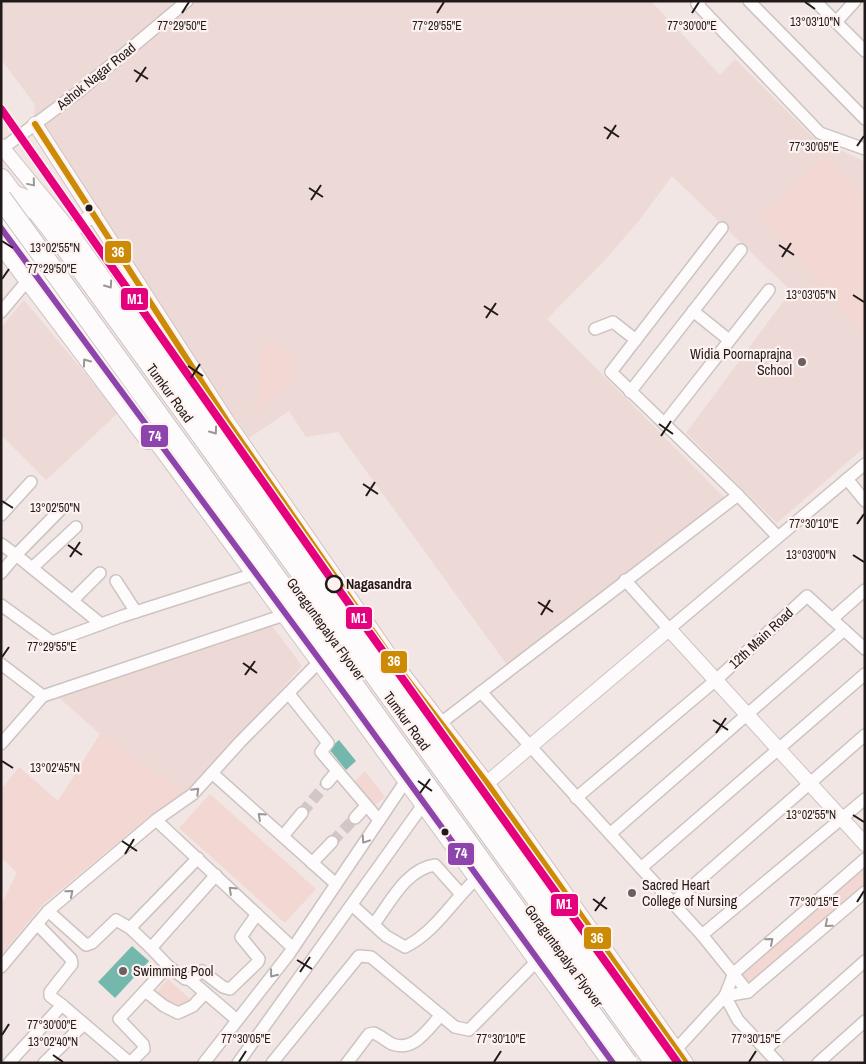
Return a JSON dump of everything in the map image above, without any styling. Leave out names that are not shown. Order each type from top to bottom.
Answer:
[{"type":"highway","name":"Goraguntepalya Flyover","points":[[5,190],[24,210],[641,1063]]},
{"type":"highway","name":"Goraguntepalya Flyover","points":[[5,190],[627,1063]]},
{"type":"highway","name":"Tumkur Road","points":[[5,190],[30,201],[59,239],[629,1026],[663,1062]]},
{"type":"highway","points":[[1,228],[350,701],[603,1054],[613,1063]]},
{"type":"highway","points":[[603,1054],[629,1026]]},
{"type":"street","name":"Ashok Nagar Road","points":[[2,147],[81,90],[187,1]]},
{"type":"street","points":[[700,1],[698,4],[820,133],[865,149]]},
{"type":"street","points":[[749,1],[865,120]]},
{"type":"street","points":[[815,1],[865,51]]},
{"type":"street","points":[[836,22],[855,1]]},
{"type":"street","points":[[35,124],[227,421],[397,666],[442,722],[487,783],[686,1063]]},
{"type":"street","points":[[2,147],[70,231],[380,660],[663,1062],[725,996],[734,973],[865,859]]},
{"type":"street","points":[[70,231],[94,214]]},
{"type":"street","points":[[722,228],[611,372],[738,495],[778,537]]},
{"type":"street","points":[[1,247],[474,881],[533,965],[603,1054]]},
{"type":"street","points":[[630,392],[741,250]]},
{"type":"street","points":[[1,312],[27,281]]},
{"type":"street","points":[[664,424],[769,290]]},
{"type":"street","points":[[693,311],[729,340]]},
{"type":"street","points":[[595,329],[613,322],[636,340]]},
{"type":"street","points":[[487,783],[865,464]]},
{"type":"street","points":[[847,479],[865,501]]},
{"type":"street","points":[[1,515],[31,482]]},
{"type":"street","points":[[429,732],[738,495]]},
{"type":"street","points":[[1,573],[61,509]]},
{"type":"street","points":[[32,568],[76,528]]},
{"type":"street","points":[[1,544],[101,624]]},
{"type":"street","points":[[73,600],[100,573]]},
{"type":"street","points":[[1,605],[52,642],[136,612],[248,576]]},
{"type":"street","points":[[625,580],[865,844]]},
{"type":"street","points":[[116,582],[136,612]]},
{"type":"street","points":[[865,590],[832,619],[865,649]]},
{"type":"street","name":"12th Main Road","points":[[576,798],[716,680],[807,596],[832,619]]},
{"type":"street","points":[[1,744],[43,696],[278,617]]},
{"type":"street","points":[[610,834],[844,630]]},
{"type":"street","points":[[1,967],[48,911],[156,820],[193,794],[314,666]]},
{"type":"street","points":[[3,670],[43,696]]},
{"type":"street","points":[[641,868],[865,674]]},
{"type":"street","points":[[480,692],[702,935],[748,992]]},
{"type":"street","points":[[289,694],[328,743],[320,752],[379,820]]},
{"type":"street","points":[[673,903],[865,735]]},
{"type":"street","points":[[327,783],[337,771]]},
{"type":"street","points":[[212,773],[336,884]]},
{"type":"street","points":[[204,1063],[293,948],[402,785]]},
{"type":"street","points":[[702,935],[865,799]]},
{"type":"street","points":[[354,818],[366,806]]},
{"type":"street","points":[[238,1063],[420,809]]},
{"type":"street","points":[[283,836],[302,813]]},
{"type":"street","points":[[156,820],[293,948]]},
{"type":"street","points":[[312,863],[332,842]]},
{"type":"street","points":[[130,928],[198,858]]},
{"type":"street","points":[[374,924],[412,873],[425,866],[435,865],[460,893]]},
{"type":"street","points":[[151,948],[216,875]]},
{"type":"street","points":[[352,905],[399,945],[405,947],[416,942],[438,921],[460,893],[474,881]]},
{"type":"street","points":[[725,996],[748,992],[865,892]]},
{"type":"street","points":[[48,911],[86,945],[92,943],[116,920],[130,928],[168,966],[189,980],[238,1020]]},
{"type":"street","points":[[189,980],[202,972],[223,987],[230,989],[256,965],[259,960],[241,937],[257,914]]},
{"type":"street","points":[[37,924],[71,959],[72,964],[50,992],[50,996],[84,1024],[122,1060],[130,1063],[144,1049],[144,1044],[119,1019],[168,966]]},
{"type":"street","points":[[272,1063],[359,956],[371,957],[455,1028],[469,1030],[533,965]]},
{"type":"street","points":[[766,1049],[865,961]]},
{"type":"street","points":[[145,991],[164,1006],[178,1013],[193,1006],[205,993]]},
{"type":"street","points":[[725,996],[738,1020],[778,1063]]},
{"type":"street","points":[[10,1063],[62,1005]]},
{"type":"street","points":[[347,1063],[369,1034],[374,1033],[390,1043],[406,1046],[416,1041],[440,1015]]},
{"type":"street","points":[[818,1063],[865,1021]]},
{"type":"street","points":[[44,1063],[84,1024]]},
{"type":"shaded area","points":[[1,1],[651,1],[720,75],[735,59],[812,136],[865,162],[865,447],[777,523],[686,433],[791,291],[672,176],[638,222],[603,262],[547,319],[725,498],[507,665],[338,432],[306,437],[289,411],[249,438],[32,128],[35,105],[1,59]]},
{"type":"shaded area","points":[[828,156],[865,197],[865,335],[759,217]]},
{"type":"shaded area","points":[[24,300],[118,413],[46,480],[1,435],[1,328]]},
{"type":"shaded area","points":[[271,342],[280,344],[290,356],[294,367],[293,377],[279,394],[247,415],[257,400],[260,390],[260,356],[265,345]]},
{"type":"shaded area","points":[[270,623],[302,666],[186,794],[100,734],[57,696]]},
{"type":"shaded area","points":[[100,734],[186,794],[151,815],[42,905],[1,955],[1,905],[17,873],[1,857],[1,790],[19,767],[58,801]]},
{"type":"shaded area","points":[[365,771],[385,797],[371,808],[354,782]]},
{"type":"shaded area","points":[[210,794],[316,889],[285,923],[179,828]]},
{"type":"shaded area","points":[[865,862],[865,888],[749,988],[736,973]]},
{"type":"shaded area","points":[[168,979],[192,1001],[179,1016],[156,993]]},
{"type":"water","points":[[339,740],[356,761],[346,770],[329,749]]},
{"type":"water","name":"Swimming Pool","points":[[132,946],[149,961],[115,998],[98,982]]},
{"type":"tunnel","points":[[302,813],[327,783]]},
{"type":"tunnel","points":[[332,842],[355,818]]},
{"type":"transit line","name":"M1","points":[[1,109],[334,583],[678,1063]]},
{"type":"transit line","name":"36","points":[[35,124],[227,421],[397,666],[487,783],[686,1063]]},
{"type":"transit line","name":"74","points":[[1,228],[350,701],[613,1063]]},
{"type":"place","name":"Widia Poornaprajna School","points":[[802,362]]},
{"type":"place","name":"Nagasandra","points":[[334,584]]},
{"type":"place","name":"Sacred Heart College of Nursing","points":[[632,893]]},
{"type":"place","name":"Swimming Pool","points":[[123,971]]}]
